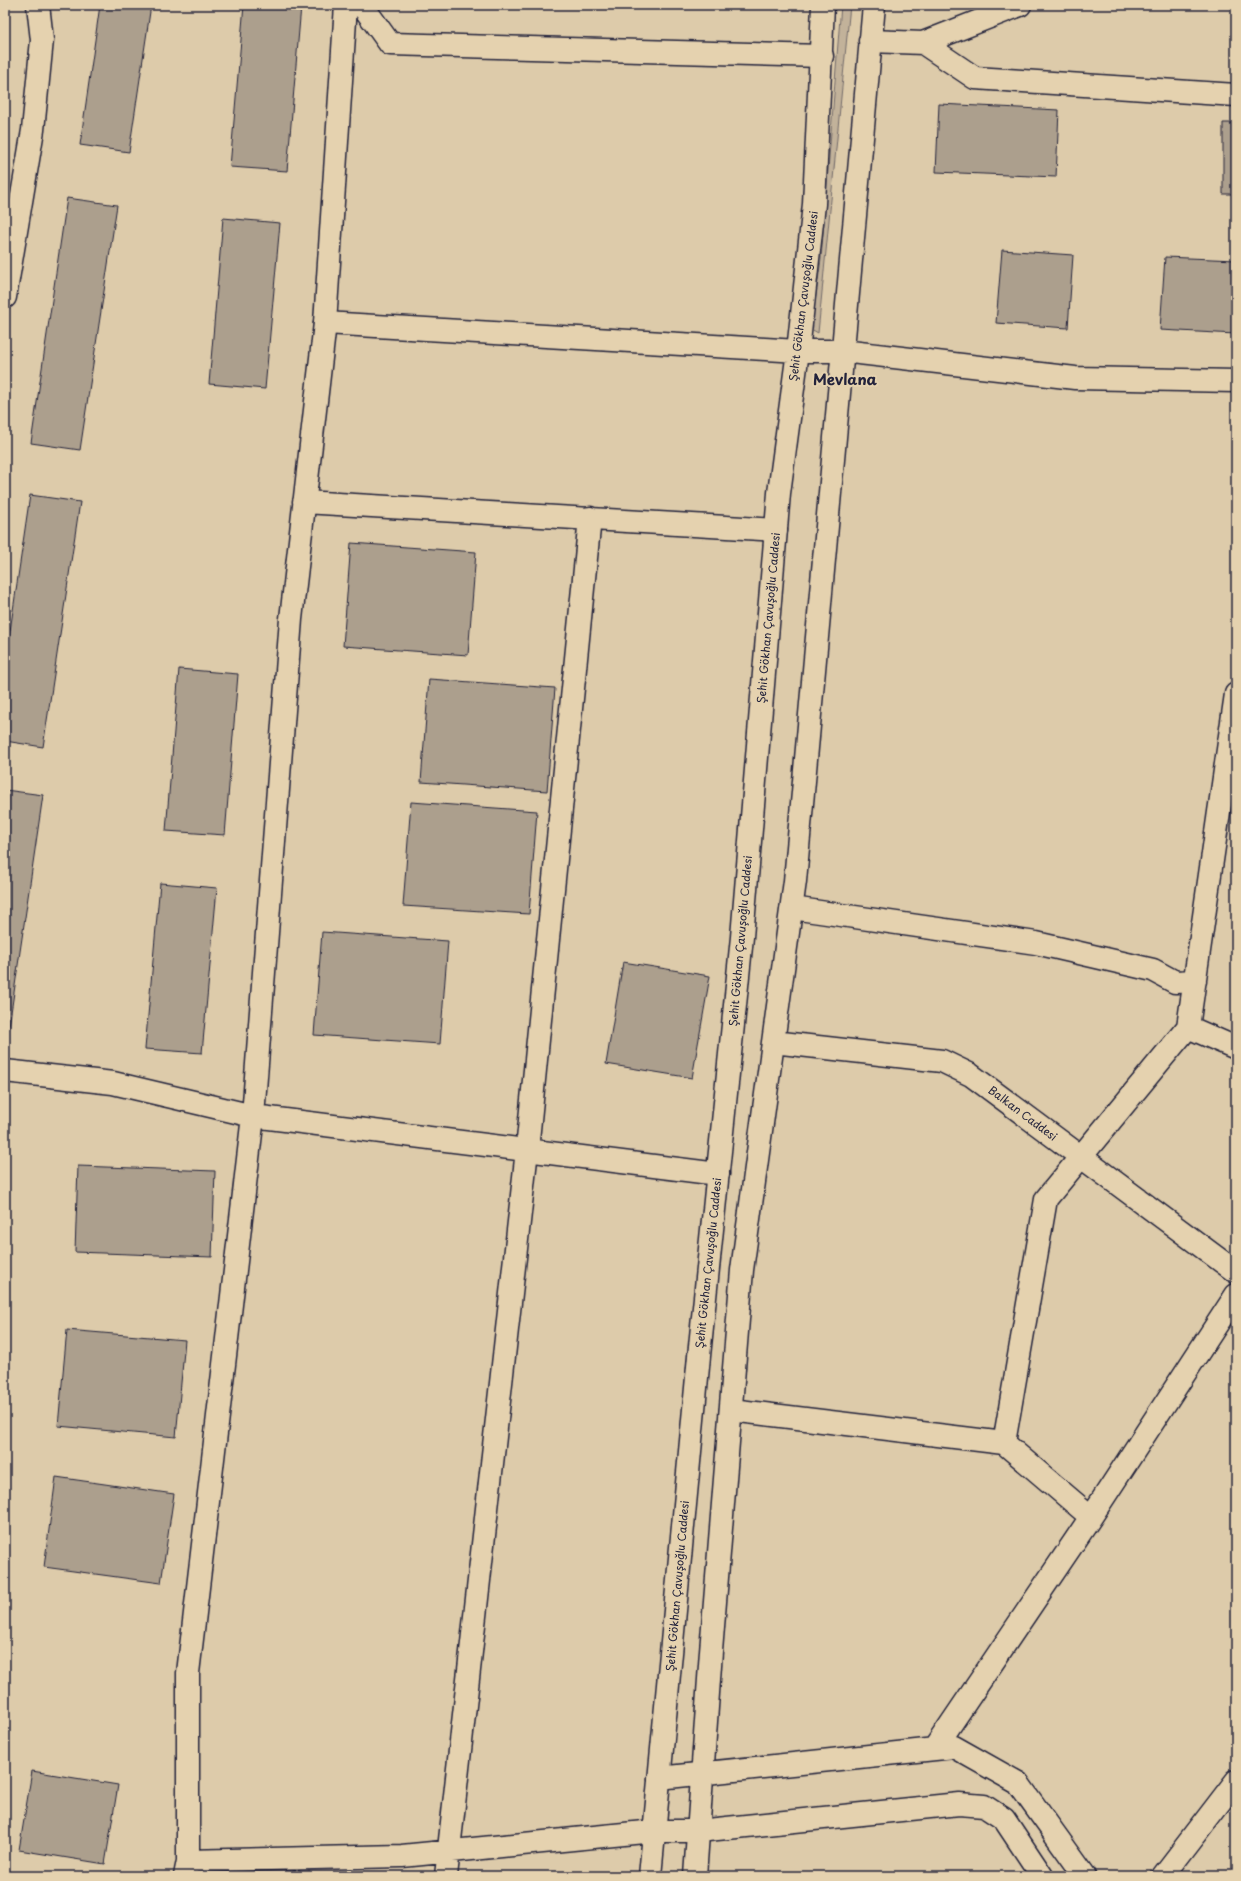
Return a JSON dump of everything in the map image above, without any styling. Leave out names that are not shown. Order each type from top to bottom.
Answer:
[{"type":"street","points":[[5,297],[6,274],[33,130],[42,40],[38,5]]},
{"type":"street","points":[[346,5],[325,324],[290,619],[253,1116],[188,1673],[187,1869],[402,1856],[654,1831],[698,1832],[959,1804],[984,1806],[1004,1820],[1042,1876]]},
{"type":"street","points":[[362,5],[390,44],[822,56]]},
{"type":"street","name":"Şehit Gökhan Çavuşoğlu Caddesi","points":[[650,1876],[742,937],[776,530],[814,204],[822,56],[823,5]]},
{"type":"street","points":[[695,1876],[742,1270],[792,908],[874,5]]},
{"type":"street","points":[[870,41],[923,43],[1020,5]]},
{"type":"street","points":[[923,43],[975,78],[1236,95]]},
{"type":"street","points":[[325,324],[798,351],[842,351],[1075,378],[1236,381]]},
{"type":"street","points":[[304,502],[776,530]]},
{"type":"street","points":[[446,1876],[526,1150],[590,518]]},
{"type":"street","points":[[1004,1442],[1046,1199],[1082,1158],[1188,1027],[1236,694]]},
{"type":"street","points":[[792,908],[1036,943],[1154,970],[1175,982],[1195,981]]},
{"type":"street","points":[[1188,1027],[1236,1048]]},
{"type":"street","name":"Balkan Caddesi","points":[[773,1042],[942,1061],[971,1075],[1236,1272]]},
{"type":"street","points":[[5,1072],[113,1083],[253,1116],[718,1174]]},
{"type":"street","points":[[934,1749],[1091,1517],[1236,1295]]},
{"type":"street","points":[[731,1410],[1004,1442],[1091,1517]]},
{"type":"street","points":[[659,1778],[954,1747],[1018,1783],[1085,1876]]},
{"type":"street","points":[[1163,1876],[1236,1780]]},
{"type":"shaded area","points":[[841,5],[850,5],[818,333],[811,329],[821,260]]},
{"type":"building","points":[[100,5],[151,5],[129,152],[80,145]]},
{"type":"building","points":[[244,5],[301,6],[287,171],[230,167]]},
{"type":"building","points":[[939,104],[1059,110],[1056,177],[936,172]]},
{"type":"building","points":[[1223,123],[1236,123],[1236,194],[1223,194]]},
{"type":"building","points":[[67,198],[117,205],[80,450],[31,443]]},
{"type":"building","points":[[223,218],[280,223],[265,389],[209,384]]},
{"type":"building","points":[[1002,250],[1073,255],[1068,328],[996,323]]},
{"type":"building","points":[[1165,257],[1236,260],[1236,334],[1160,330]]},
{"type":"building","points":[[30,495],[80,502],[43,747],[5,741],[5,665]]},
{"type":"building","points":[[351,543],[476,552],[468,655],[343,646]]},
{"type":"building","points":[[179,669],[238,674],[225,835],[166,831]]},
{"type":"building","points":[[429,679],[555,688],[547,791],[421,782]]},
{"type":"building","points":[[5,790],[43,795],[7,1040],[5,1040]]},
{"type":"building","points":[[411,802],[537,811],[529,914],[403,906]]},
{"type":"building","points":[[160,883],[217,888],[202,1053],[145,1049]]},
{"type":"building","points":[[322,932],[448,941],[440,1044],[314,1035]]},
{"type":"building","points":[[623,962],[710,976],[692,1078],[606,1064]]},
{"type":"building","points":[[78,1166],[215,1171],[212,1257],[75,1252]]},
{"type":"building","points":[[67,1330],[185,1340],[176,1437],[58,1426]]},
{"type":"building","points":[[56,1477],[174,1494],[161,1583],[44,1567]]},
{"type":"building","points":[[32,1771],[118,1785],[105,1864],[19,1850]]},
{"type":"district","name":"Mevlana","points":[[845,378]]}]
